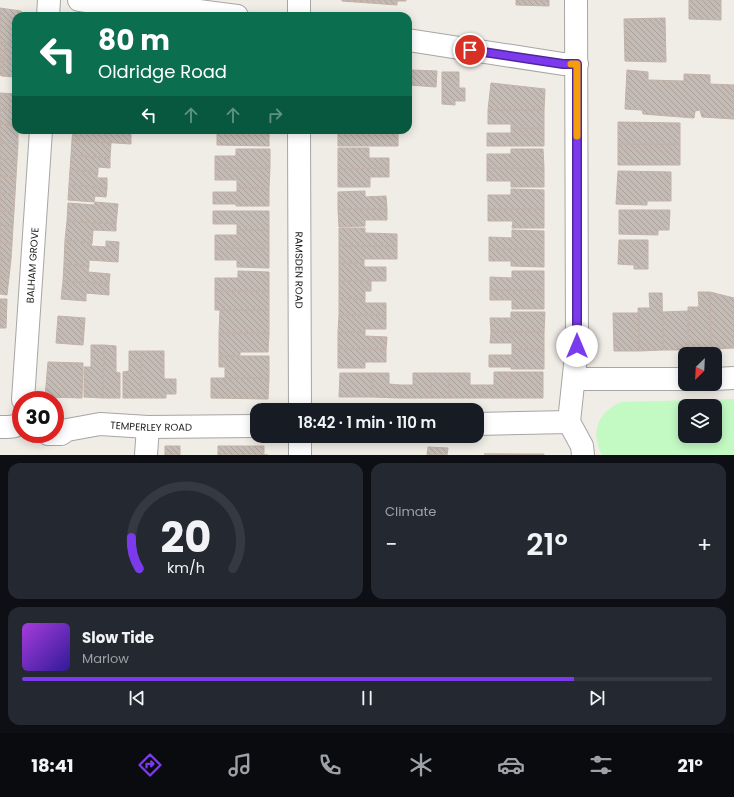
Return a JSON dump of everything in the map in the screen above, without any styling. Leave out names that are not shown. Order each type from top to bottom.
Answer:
[{"type":"street","points":[[48,12],[50,0]]},
{"type":"street","points":[[78,0],[98,3],[124,1],[207,12]]},
{"type":"street","points":[[299,0],[299,12]]},
{"type":"street","points":[[576,0],[577,346],[575,379],[569,422],[582,446],[583,455]]},
{"type":"street","points":[[412,41],[563,64],[577,64]]},
{"type":"street","name":"BALHAM GROVE","points":[[24,391],[41,134]]},
{"type":"street","name":"RAMSDEN ROAD","points":[[299,134],[300,403]]},
{"type":"street","points":[[722,379],[734,378]]},
{"type":"street","points":[[575,379],[678,379]]},
{"type":"street","points":[[484,424],[569,422]]},
{"type":"street","name":"TEMPERLEY ROAD","points":[[64,432],[67,430],[100,424],[148,427],[250,426]]},
{"type":"street","points":[[146,455],[148,427]]},
{"type":"street","points":[[300,443],[300,455]]},
{"type":"green space","points":[[722,399],[734,399],[734,455],[602,455],[598,446],[597,438],[598,423],[607,411],[622,402],[678,400],[678,443],[722,443]]},
{"type":"building","points":[[342,0],[406,1],[397,1],[397,5]]},
{"type":"building","points":[[516,0],[549,0],[549,6],[516,5]]},
{"type":"building","points":[[689,0],[721,0],[721,20],[689,19]]},
{"type":"building","points":[[0,8],[21,11],[22,12],[12,12],[12,44],[0,42]]},
{"type":"building","points":[[665,18],[666,62],[625,61],[624,19]]},
{"type":"building","points":[[0,42],[6,42],[4,59],[0,58]]},
{"type":"building","points":[[6,42],[12,43],[12,60],[4,59]]},
{"type":"building","points":[[0,58],[4,59],[2,76],[0,75]]},
{"type":"building","points":[[4,59],[12,60],[12,77],[2,76]]},
{"type":"building","points":[[412,70],[437,71],[436,87],[412,85]]},
{"type":"building","points":[[627,70],[648,72],[648,80],[684,81],[684,74],[710,75],[710,84],[734,85],[734,119],[702,117],[700,110],[695,111],[694,118],[643,114],[642,110],[625,109]]},
{"type":"building","points":[[442,72],[459,72],[459,88],[465,88],[465,101],[455,101],[455,105],[442,104]]},
{"type":"building","points":[[491,83],[545,89],[544,110],[488,110]]},
{"type":"building","points":[[0,93],[12,94],[12,110],[0,109]]},
{"type":"building","points":[[0,109],[12,110],[12,125],[0,124]]},
{"type":"building","points":[[488,110],[544,110],[544,128],[511,128],[511,124],[488,124]]},
{"type":"building","points":[[618,122],[680,123],[680,144],[618,144]]},
{"type":"building","points":[[0,124],[12,125],[12,134],[18,134],[18,144],[0,143]]},
{"type":"building","points":[[511,128],[544,128],[544,146],[487,146],[487,133],[511,133]]},
{"type":"building","points":[[73,134],[131,134],[131,144],[72,140]]},
{"type":"building","points":[[217,134],[269,134],[269,146],[217,145]]},
{"type":"building","points":[[338,134],[398,134],[398,146],[338,146]]},
{"type":"building","points":[[72,140],[111,143],[110,158],[71,155]]},
{"type":"building","points":[[0,143],[18,144],[17,160],[0,159]]},
{"type":"building","points":[[618,144],[680,144],[680,165],[618,165]]},
{"type":"building","points":[[338,148],[369,148],[369,158],[389,158],[389,168],[338,169]]},
{"type":"building","points":[[236,149],[270,149],[270,168],[215,168],[215,156],[236,156]]},
{"type":"building","points":[[511,149],[543,149],[544,168],[487,168],[487,154],[511,154]]},
{"type":"building","points":[[71,155],[110,158],[110,168],[98,167],[98,172],[70,170]]},
{"type":"building","points":[[0,159],[17,160],[16,177],[0,176]]},
{"type":"building","points":[[215,168],[270,168],[269,188],[237,188],[237,180],[215,180]]},
{"type":"building","points":[[389,168],[389,177],[370,177],[370,187],[338,187],[338,169]]},
{"type":"building","points":[[487,168],[544,168],[544,187],[511,187],[511,181],[487,181]]},
{"type":"building","points":[[70,170],[98,172],[97,178],[107,178],[107,188],[69,185]]},
{"type":"building","points":[[618,171],[671,172],[671,201],[647,201],[647,205],[616,204]]},
{"type":"building","points":[[0,176],[16,177],[15,194],[0,193]]},
{"type":"building","points":[[69,185],[107,188],[106,197],[95,196],[94,202],[68,200]]},
{"type":"building","points":[[237,188],[269,188],[269,206],[213,204],[213,192],[237,192]]},
{"type":"building","points":[[511,189],[544,190],[544,209],[488,209],[488,195],[511,195]]},
{"type":"building","points":[[365,191],[365,197],[386,196],[387,209],[338,209],[338,192]]},
{"type":"building","points":[[0,193],[15,194],[14,211],[0,211]]},
{"type":"building","points":[[95,202],[118,204],[116,224],[67,221],[68,203],[94,205]]},
{"type":"building","points":[[338,209],[387,209],[387,220],[365,220],[365,226],[339,227]]},
{"type":"building","points":[[488,209],[544,209],[544,228],[512,228],[513,221],[488,221]]},
{"type":"building","points":[[619,210],[670,210],[669,230],[658,230],[658,235],[619,234]]},
{"type":"building","points":[[0,211],[14,211],[13,226],[0,225]]},
{"type":"building","points":[[213,211],[269,211],[269,230],[237,230],[237,224],[213,224]]},
{"type":"building","points":[[67,221],[116,224],[116,231],[93,230],[92,243],[65,240]]},
{"type":"building","points":[[0,225],[13,226],[12,243],[0,243]]},
{"type":"building","points":[[339,228],[365,228],[365,233],[397,234],[397,246],[339,246]]},
{"type":"building","points":[[237,230],[269,230],[269,248],[215,248],[215,235],[237,235]]},
{"type":"building","points":[[512,230],[544,231],[544,249],[489,249],[489,237],[512,238]]},
{"type":"building","points":[[65,240],[92,243],[91,246],[106,247],[106,241],[119,242],[118,262],[89,260],[89,266],[64,264]]},
{"type":"building","points":[[619,240],[648,240],[648,269],[634,269],[634,265],[618,264]]},
{"type":"building","points":[[0,243],[12,243],[11,259],[0,258]]},
{"type":"building","points":[[339,246],[397,246],[397,259],[364,259],[364,263],[339,263]]},
{"type":"building","points":[[215,248],[269,248],[269,268],[237,267],[237,260],[215,260]]},
{"type":"building","points":[[489,249],[544,249],[544,267],[511,266],[511,261],[489,261]]},
{"type":"building","points":[[0,258],[11,259],[9,277],[0,276]]},
{"type":"building","points":[[339,263],[364,263],[364,267],[386,267],[386,281],[339,281]]},
{"type":"building","points":[[64,264],[89,266],[88,272],[110,274],[109,284],[63,281]]},
{"type":"building","points":[[238,271],[269,272],[269,291],[215,291],[215,278],[238,278]]},
{"type":"building","points":[[512,271],[544,271],[544,290],[490,290],[490,277],[512,278]]},
{"type":"building","points":[[0,276],[9,277],[7,295],[0,294]]},
{"type":"building","points":[[63,281],[109,284],[109,295],[86,293],[86,301],[61,299]]},
{"type":"building","points":[[339,281],[371,281],[371,291],[365,291],[365,299],[339,298]]},
{"type":"building","points":[[490,290],[544,290],[544,309],[512,309],[512,300],[490,300]]},
{"type":"building","points":[[215,291],[269,291],[269,310],[215,310]]},
{"type":"building","points":[[698,292],[710,292],[711,347],[688,347],[688,307],[699,307]]},
{"type":"building","points":[[710,292],[734,298],[734,348],[711,347]]},
{"type":"building","points":[[649,293],[662,293],[663,350],[639,351],[638,308],[650,308]]},
{"type":"building","points":[[339,298],[365,299],[365,303],[386,303],[386,315],[339,315]]},
{"type":"building","points":[[0,299],[7,299],[6,328],[0,328]]},
{"type":"building","points":[[220,310],[269,310],[269,333],[219,333]]},
{"type":"building","points":[[688,311],[688,347],[678,347],[678,350],[663,350],[663,312]]},
{"type":"building","points":[[511,312],[545,312],[544,332],[491,332],[490,318],[511,318]]},
{"type":"building","points":[[613,313],[639,313],[639,351],[614,351]]},
{"type":"building","points":[[339,315],[386,315],[386,329],[365,329],[365,332],[338,332]]},
{"type":"building","points":[[58,316],[85,318],[83,345],[56,343]]},
{"type":"building","points":[[338,332],[365,332],[365,336],[387,337],[386,349],[338,349]]},
{"type":"building","points":[[491,332],[544,332],[544,349],[512,349],[512,343],[490,343]]},
{"type":"building","points":[[219,333],[269,333],[268,352],[240,352],[240,356],[219,356]]},
{"type":"building","points":[[91,345],[104,345],[103,398],[84,397],[84,367],[91,367]]},
{"type":"building","points":[[104,345],[116,346],[116,372],[120,373],[120,398],[103,398]]},
{"type":"building","points":[[338,349],[386,349],[386,362],[365,362],[365,368],[338,368]]},
{"type":"building","points":[[512,349],[544,349],[544,369],[489,367],[489,355],[512,355]]},
{"type":"building","points":[[129,351],[141,351],[141,398],[123,398],[123,372],[129,371]]},
{"type":"building","points":[[141,351],[164,351],[164,379],[176,379],[176,394],[166,394],[166,398],[141,398]]},
{"type":"building","points":[[219,356],[269,356],[269,378],[225,378],[225,367],[219,367]]},
{"type":"building","points":[[48,362],[83,363],[82,398],[64,398],[64,391],[46,391]]},
{"type":"building","points":[[494,372],[511,372],[511,398],[482,398],[482,385],[494,385]]},
{"type":"building","points":[[511,372],[543,372],[543,398],[511,398]]},
{"type":"building","points":[[340,373],[372,373],[372,397],[339,397]]},
{"type":"building","points":[[372,373],[389,373],[389,384],[400,385],[400,398],[372,397]]},
{"type":"building","points":[[413,373],[431,373],[431,398],[400,398],[400,385],[413,385]]},
{"type":"building","points":[[431,373],[449,373],[449,398],[431,398]]},
{"type":"building","points":[[449,373],[470,373],[470,385],[482,385],[482,398],[449,398]]},
{"type":"building","points":[[211,378],[269,378],[268,399],[211,398]]},
{"type":"building","points":[[165,446],[180,446],[180,455],[165,455]]},
{"type":"building","points":[[218,446],[264,446],[264,455],[218,455]]},
{"type":"building","points":[[428,447],[448,448],[447,455],[427,455]]},
{"type":"building","points":[[484,454],[544,454],[544,455]]},
{"type":"slow traffic","points":[[571,64],[577,64],[577,136]]},
{"type":"route","points":[[470,50],[563,64],[577,64],[577,346]]}]
